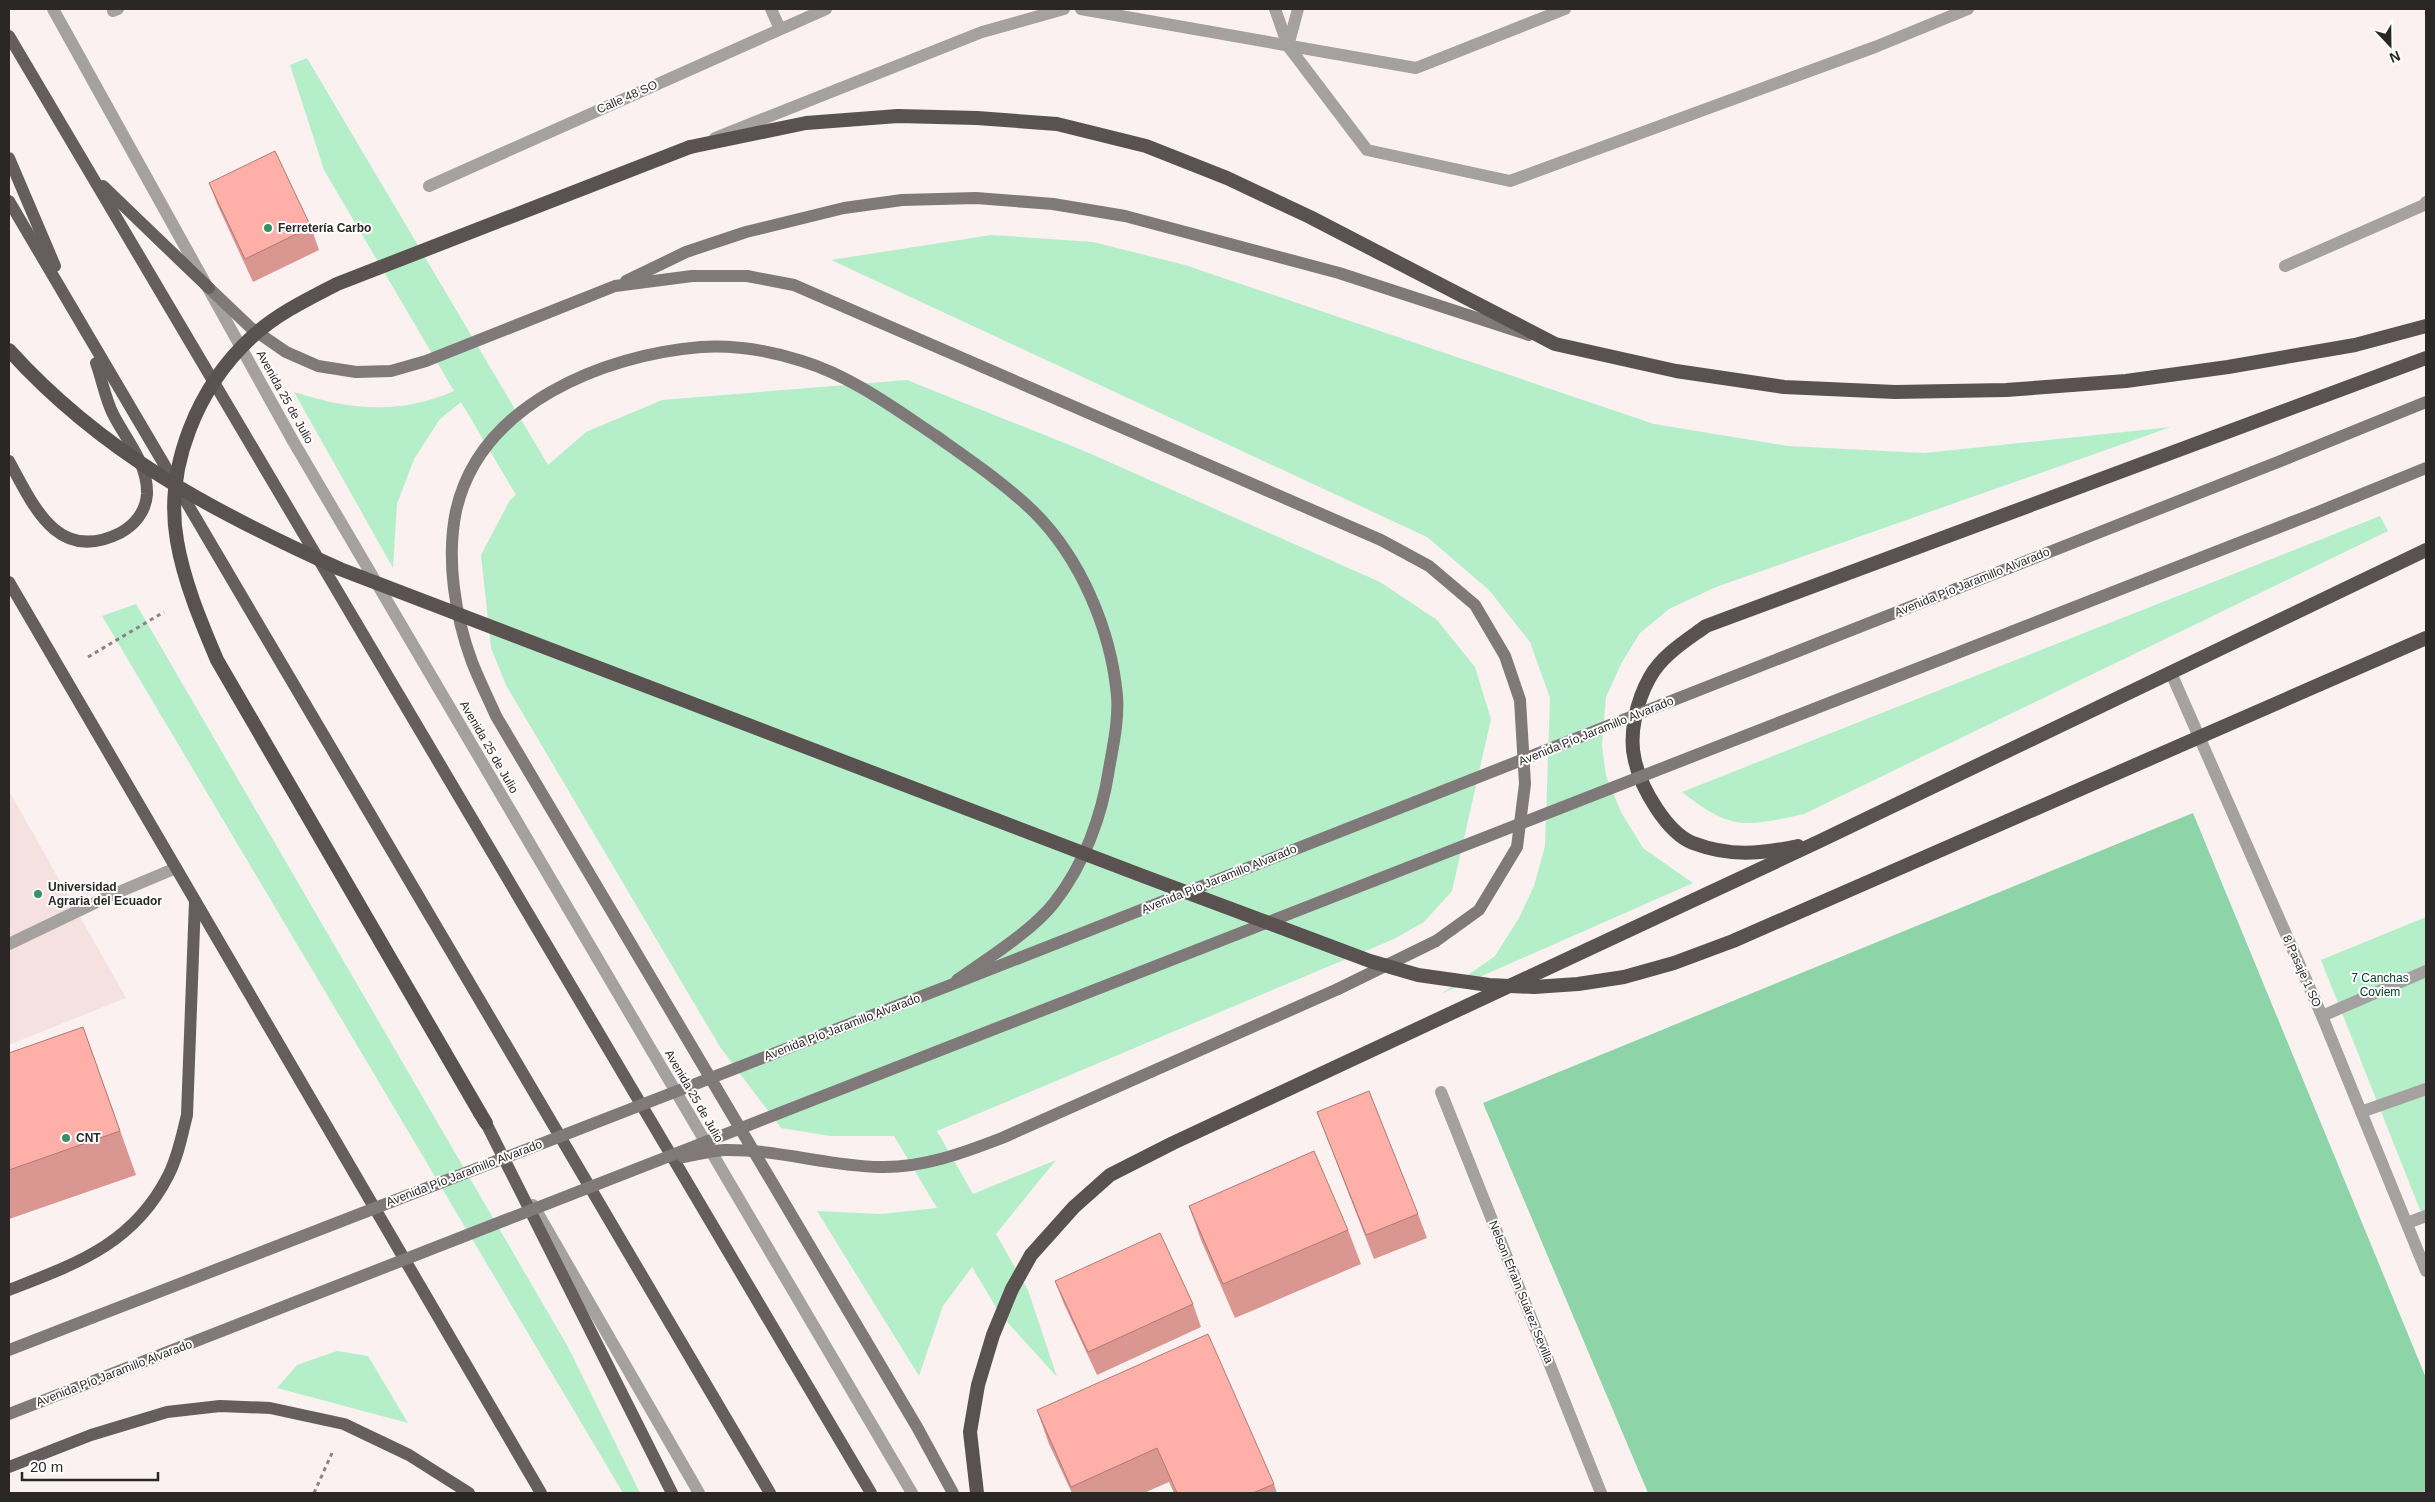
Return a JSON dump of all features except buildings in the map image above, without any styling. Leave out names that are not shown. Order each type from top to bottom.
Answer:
[{"type":"highway","points":[[483,1118],[217,660],[202,624],[176,541],[174,504],[178,470],[187,434],[204,398],[225,366],[253,335],[296,305],[337,284],[690,148],[806,123],[898,116],[977,118],[1057,124],[1146,146],[1227,178],[1310,217],[1555,344],[1676,371],[1784,387],[1895,392],[2006,390],[2126,381],[2228,368],[2355,345],[2426,326]]},
{"type":"highway","points":[[9,350],[48,390],[122,452],[196,499],[255,530],[340,569],[1360,957],[1418,975],[1452,980],[1534,987],[1578,984],[1624,977],[1674,963],[1733,941],[2426,638]]},
{"type":"highway","points":[[1820,841],[1758,854],[1722,852],[1691,842],[1667,824],[1651,799],[1635,761],[1633,734],[1639,702],[1651,676],[1675,649],[1706,626],[2426,358]]},
{"type":"highway","points":[[977,1493],[970,1432],[980,1377],[993,1335],[1012,1290],[1031,1255],[1074,1207],[1110,1175],[1173,1143],[1820,841],[2426,550]]},
{"type":"main road","points":[[9,36],[871,1493]]},
{"type":"main road","points":[[9,158],[74,312]]},
{"type":"main road","points":[[90,174],[251,328],[286,352],[318,366],[356,372],[391,371],[426,361],[615,286],[686,252],[746,232],[844,208],[902,200],[976,198],[1053,204],[1125,216],[1339,273],[1555,344]]},
{"type":"main road","points":[[9,201],[90,342],[770,1493]]},
{"type":"main road","points":[[615,286],[692,276],[747,276],[794,285],[1381,540],[1429,566],[1475,606],[1505,656],[1520,700],[1526,784],[1517,847],[1479,910],[1436,941],[1338,989],[1002,1138],[962,1153],[923,1164],[881,1167],[771,1153],[724,1150],[658,1161]]},
{"type":"main road","points":[[9,461],[31,501],[44,518],[57,532],[72,541],[91,542],[112,537],[128,528],[141,515],[147,495],[145,476],[135,450],[112,412],[90,342]]},
{"type":"main road","points":[[948,986],[1013,940],[1054,904],[1087,849],[1104,799],[1112,750],[1117,699],[1109,652],[1092,600],[1065,550],[1036,514],[990,473],[893,407],[833,372],[802,360],[756,349],[713,347],[653,353],[608,366],[558,388],[520,413],[491,438],[470,472],[456,510],[452,559],[457,608],[471,661],[496,716],[912,1418],[953,1493]]},
{"type":"main road","name":"Avenida Pío Jaramillo Alvarado","points":[[9,1350],[948,986],[2426,402]]},
{"type":"main road","name":"Avenida Pío Jaramillo Alvarado","points":[[9,1414],[2313,514],[2426,468]]},
{"type":"main road","points":[[9,582],[542,1493]]},
{"type":"main road","points":[[9,1290],[99,1252],[124,1233],[148,1208],[168,1176],[179,1147],[187,1114],[195,901]]},
{"type":"main road","points":[[483,1118],[672,1493]]},
{"type":"main road","points":[[9,1467],[91,1435],[167,1412],[220,1406],[270,1408],[344,1424],[409,1455],[469,1493]]},
{"type":"street","name":"Avenida 25 de Julio","points":[[53,9],[297,449],[912,1493]]},
{"type":"street","points":[[771,9],[780,28]]},
{"type":"street","name":"Calle 48 SO","points":[[429,186],[826,9]]},
{"type":"street","points":[[690,148],[982,32],[1064,9]]},
{"type":"street","points":[[1081,9],[1416,68],[1565,9]]},
{"type":"street","points":[[1275,9],[1288,46],[1368,150],[1510,181],[1875,46],[1968,9]]},
{"type":"street","points":[[1288,46],[1298,9]]},
{"type":"street","points":[[2285,266],[2424,205],[2426,202]]},
{"type":"street","name":"8 Pasaje 1 SO","points":[[2171,673],[2322,1016],[2426,1271]]},
{"type":"street","points":[[9,944],[107,897],[176,868]]},
{"type":"street","points":[[2322,1016],[2426,971]]},
{"type":"street","points":[[2361,1112],[2426,1089]]},
{"type":"street","name":"Nelson Efraìn Suárez Sevilla","points":[[1441,1092],[1601,1493]]},
{"type":"street","points":[[483,1118],[699,1493]]},
{"type":"street","points":[[2407,1223],[2426,1216]]},
{"type":"path","points":[[314,1493],[344,1424]]},
{"type":"shaded area","name":"Universidad Agraria del Ecuador","points":[[9,791],[126,998],[9,1045]]},
{"type":"shaded area","points":[[2193,813],[2426,1378],[2426,1491],[2422,1493],[1648,1493],[1483,1103]]},
{"type":"green space","points":[[307,58],[548,465],[586,432],[662,400],[907,380],[1082,450],[1380,582],[1437,620],[1475,667],[1491,719],[1452,891],[1424,922],[1394,939],[937,1131],[973,1194],[1056,1160],[996,1234],[1028,1290],[1057,1377],[1000,1314],[972,1267],[943,1306],[919,1376],[817,1211],[881,1214],[937,1208],[894,1136],[830,1136],[781,1128],[720,1047],[506,685],[491,648],[481,555],[510,500],[516,495],[461,402],[440,419],[414,459],[397,504],[393,568],[294,392],[335,403],[355,406],[394,407],[434,399],[454,391],[324,170],[290,65]]},
{"type":"green space","points":[[991,235],[1093,242],[1185,265],[1654,424],[1788,446],[1924,453],[2171,427],[1716,587],[1669,609],[1640,633],[1622,662],[1606,697],[1602,746],[1606,776],[1621,812],[1643,848],[1693,883],[1441,994],[1495,956],[1519,918],[1534,886],[1545,846],[1550,698],[1530,642],[1489,590],[1427,537],[831,260]]},
{"type":"green space","points":[[2380,516],[2388,531],[1804,814],[1767,822],[1752,823],[1727,820],[1699,805],[1682,792]]},
{"type":"green space","points":[[136,604],[568,1347],[640,1493],[623,1493],[102,616]]},
{"type":"green space","name":"7 Canchas Coviem","points":[[2426,917],[2426,1225],[2321,960]]},
{"type":"green space","points":[[337,1351],[368,1356],[408,1423],[277,1388],[297,1365]]},
{"type":"place","name":"Ferretería Carbo","points":[[268,228]]},
{"type":"place","name":"Universidad Agraria del Ecuador","points":[[38,894]]},
{"type":"place","name":"CNT","points":[[66,1138]]}]
